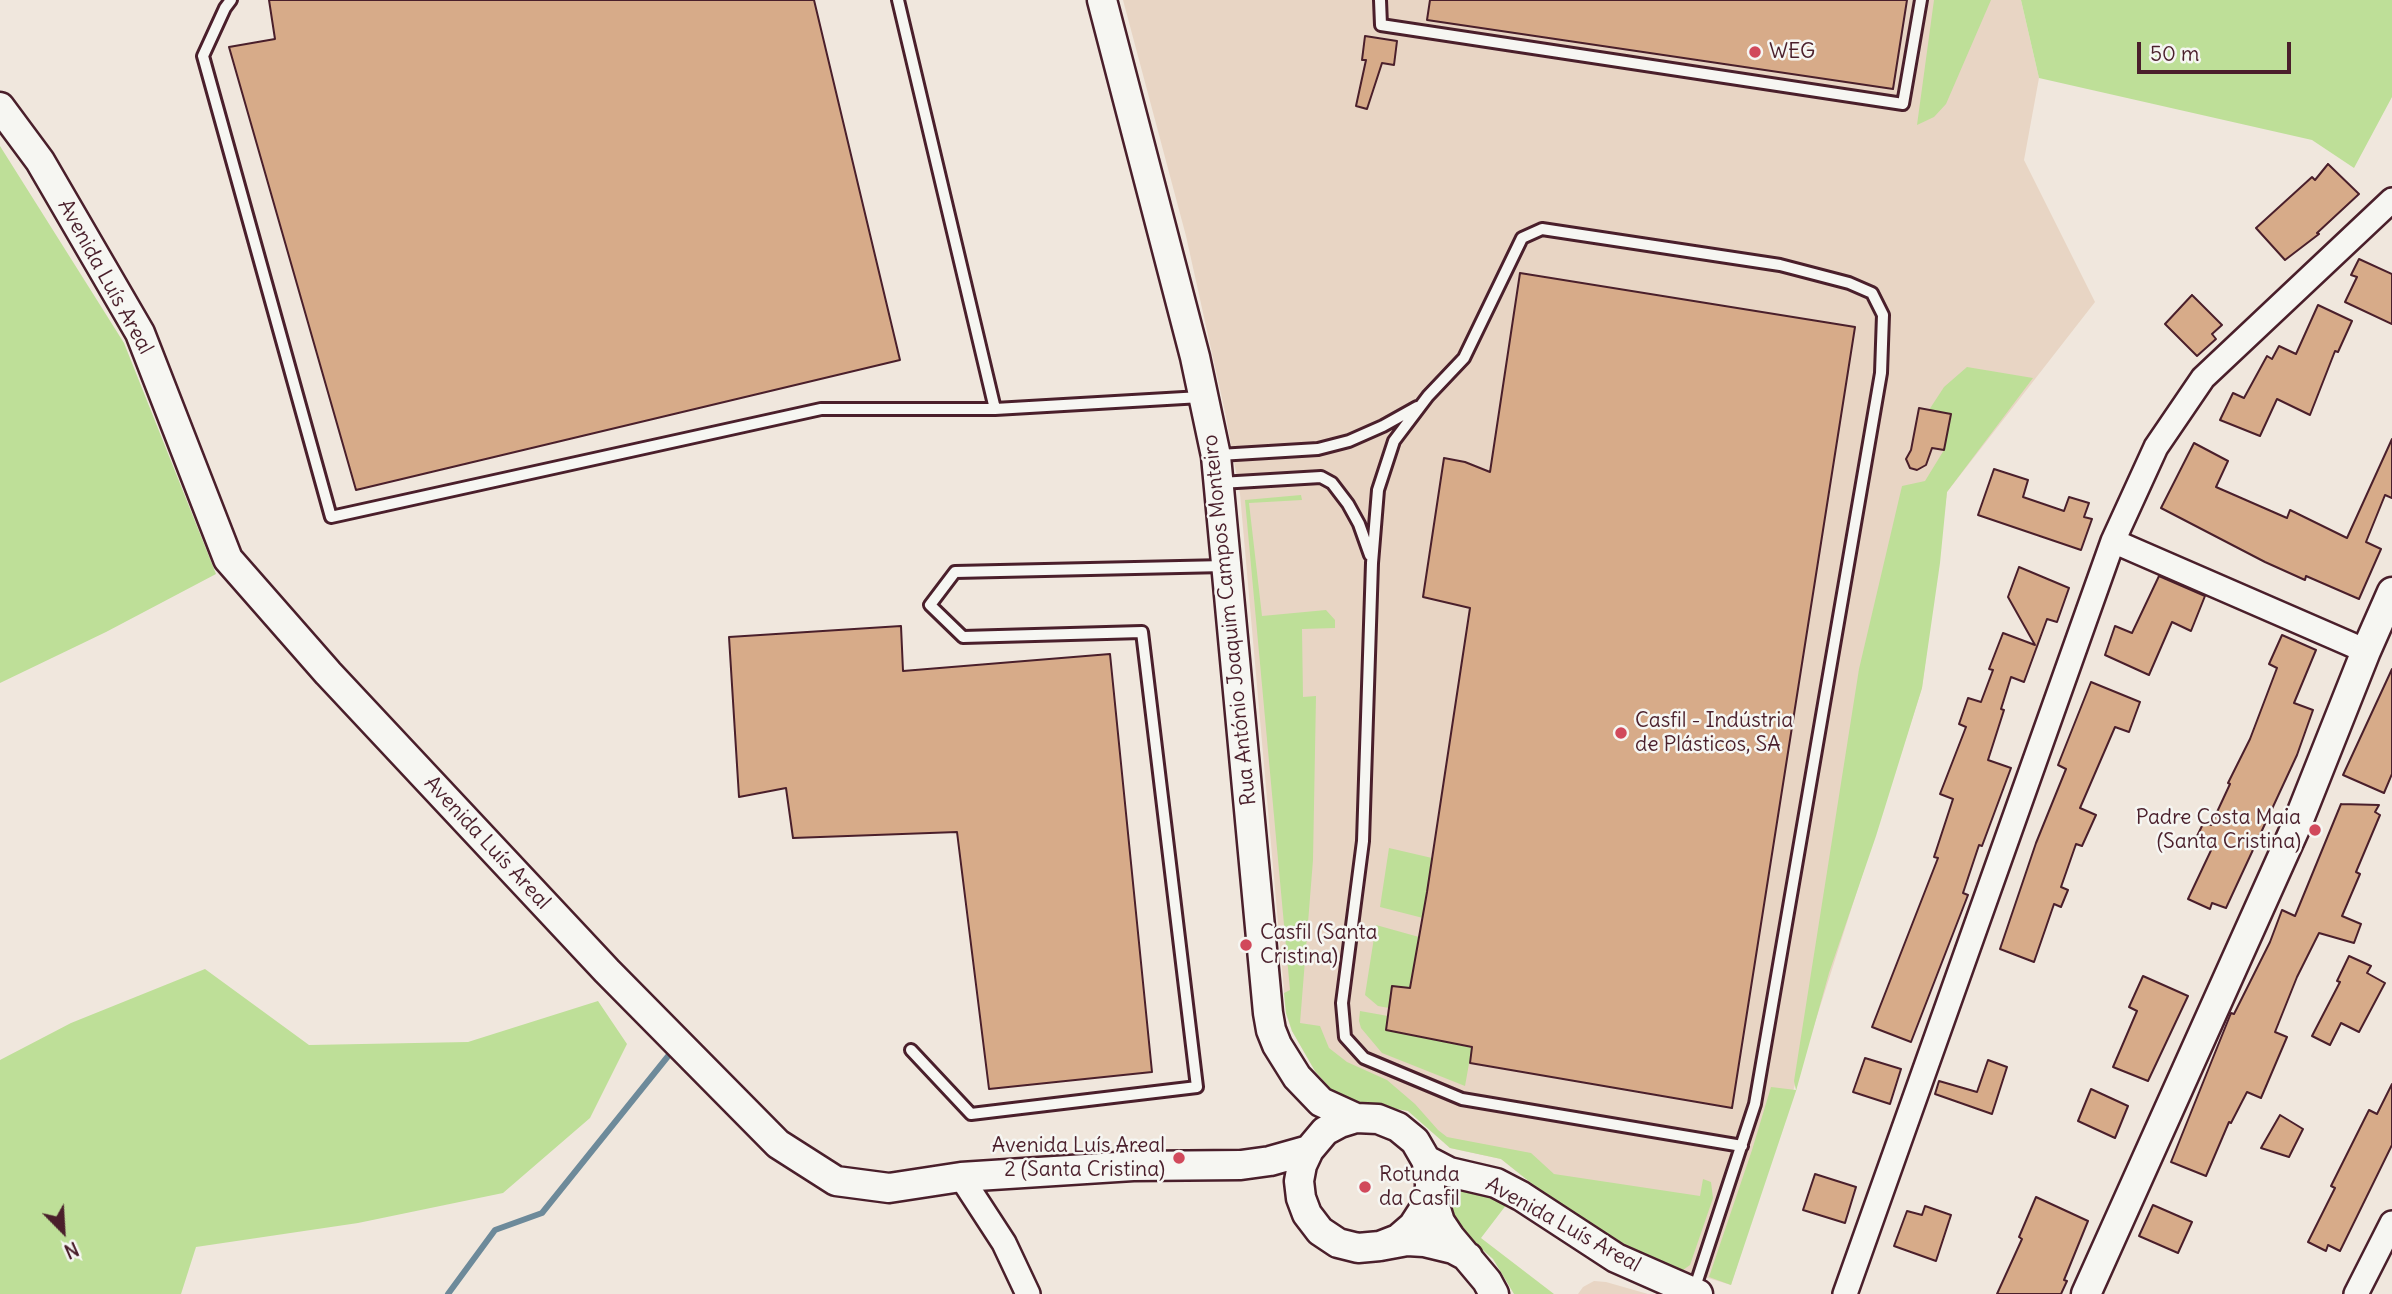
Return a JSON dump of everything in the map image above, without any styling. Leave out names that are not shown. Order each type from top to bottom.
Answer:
[{"type":"street","name":"Rua António Joaquim Campos Monteiro","points":[[1102,0],[1195,357],[1218,469],[1268,1013],[1277,1045],[1297,1077],[1321,1102],[1356,1118]]},
{"type":"street","name":"Avenida Luís Areal","points":[[0,107],[40,161],[140,333],[228,559],[328,673],[627,992],[778,1144],[836,1181],[889,1188],[961,1177],[1133,1166],[1241,1165],[1270,1161],[1311,1147]]},
{"type":"street","points":[[1845,1294],[2113,541],[2156,447],[2203,378],[2392,200]]},
{"type":"street","points":[[2113,541],[2366,651]]},
{"type":"street","points":[[2086,1294],[2298,822],[2392,592]]},
{"type":"street","name":"Rua António Joaquim Campos Monteiro","points":[[1297,1077],[1306,1108],[1311,1147]]},
{"type":"street","points":[[1468,1257],[1453,1249],[1424,1242],[1407,1241],[1358,1248],[1338,1242],[1320,1231],[1307,1214],[1299,1181],[1302,1165],[1311,1147],[1325,1131],[1356,1118],[1378,1119],[1398,1127],[1415,1141],[1426,1160],[1430,1190],[1440,1222],[1487,1280],[1494,1294]]},
{"type":"street","name":"Avenida Luís Areal","points":[[1426,1160],[1449,1172],[1496,1183],[1521,1196],[1616,1258],[1696,1293]]},
{"type":"street","name":"Avenida Luís Areal","points":[[1241,1165],[1269,1174],[1307,1214]]},
{"type":"street","points":[[961,1177],[1004,1243],[1028,1294]]},
{"type":"street","points":[[1380,1246],[1398,1239],[1413,1226],[1424,1209],[1430,1190]]},
{"type":"street","points":[[2356,1294],[2392,1223]]},
{"type":"lane","points":[[231,0],[203,56],[331,517],[821,409],[995,409],[1203,396]]},
{"type":"lane","points":[[898,0],[995,409]]},
{"type":"lane","points":[[1380,0],[1381,26],[1903,104],[1921,0]]},
{"type":"lane","points":[[1696,1293],[1742,1146],[1755,1104],[1761,1076],[1879,387],[1883,315],[1872,293],[1849,283],[1792,268],[1542,229],[1522,237],[1464,358],[1422,404],[1394,441],[1378,490],[1372,563],[1363,841],[1342,1003],[1345,1037],[1364,1058],[1462,1099],[1742,1146]]},
{"type":"lane","points":[[1218,469],[1349,441],[1422,404]]},
{"type":"lane","points":[[1218,469],[1321,477],[1332,483],[1348,504],[1363,533],[1372,563]]},
{"type":"lane","points":[[911,1050],[971,1114],[1197,1087],[1142,632],[963,637],[930,605],[955,572],[1227,566]]},
{"type":"shaded area","points":[[1123,0],[2021,0],[2039,78],[2024,160],[2095,302],[1947,492],[1922,688],[1731,1285],[1615,1250],[1501,1159],[1450,1148],[1408,1111],[1339,1098],[1315,1071],[1292,1031],[1286,1013],[1240,494],[1225,412],[1186,236]]},
{"type":"shaded area","points":[[1594,1281],[1648,1294],[1578,1294],[1583,1287]]},
{"type":"green space","points":[[1934,0],[1991,0],[1946,104],[1934,117],[1917,125]]},
{"type":"green space","points":[[2021,0],[2392,0],[2392,97],[2354,168],[2312,140],[2039,78]]},
{"type":"green space","points":[[0,146],[124,343],[216,574],[106,632],[0,683]]},
{"type":"green space","points":[[1967,367],[2033,378],[1947,492],[1922,688],[1876,836],[1829,973],[1796,1091],[1731,1285],[1709,1277],[1771,1087],[1796,1090],[1794,1081],[1859,669],[1902,486],[1925,481],[1944,450],[1951,415],[1929,410],[1944,387]]},
{"type":"green space","points":[[1301,495],[1302,500],[1249,503],[1262,616],[1326,610],[1335,620],[1335,628],[1302,629],[1303,697],[1316,696],[1313,860],[1300,1023],[1320,1026],[1329,1048],[1347,1062],[1387,1080],[1447,1137],[1531,1153],[1554,1174],[1700,1196],[1703,1179],[1711,1182],[1713,1198],[1690,1265],[1683,1270],[1615,1250],[1501,1159],[1450,1148],[1408,1111],[1339,1098],[1315,1071],[1292,1031],[1286,1013],[1284,993],[1290,990],[1245,500]]},
{"type":"green space","points":[[1389,848],[1432,858],[1423,918],[1380,907]]},
{"type":"green space","points":[[1376,925],[1419,937],[1410,988],[1392,986],[1389,1008],[1378,1006],[1365,995]]},
{"type":"green space","points":[[205,969],[309,1045],[468,1042],[598,1001],[627,1044],[590,1118],[503,1193],[358,1223],[196,1247],[181,1294],[0,1294],[0,1060],[71,1023]]},
{"type":"green space","points":[[1360,1011],[1388,1016],[1387,1030],[1472,1047],[1465,1086],[1382,1053],[1361,1028]]},
{"type":"green space","points":[[1470,1188],[1510,1200],[1481,1238],[1554,1294],[1514,1294],[1493,1259],[1458,1234],[1448,1216],[1449,1202],[1454,1195]]},
{"type":"building","points":[[269,0],[814,0],[900,360],[356,490],[229,47],[275,39]]},
{"type":"building","name":"WEG","points":[[1430,0],[1907,0],[1893,89],[1427,20]]},
{"type":"building","points":[[1365,36],[1397,41],[1394,65],[1382,63],[1367,109],[1356,106],[1366,60],[1362,60]]},
{"type":"building","points":[[2328,164],[2359,194],[2317,233],[2319,234],[2285,260],[2256,228],[2312,177],[2315,180]]},
{"type":"building","points":[[2359,259],[2392,274],[2392,324],[2345,302],[2357,277],[2351,275]]},
{"type":"building","name":"Casfil - Indústria de Plásticos, SA","points":[[1520,273],[1855,327],[1732,1108],[1470,1063],[1472,1047],[1386,1030],[1392,986],[1410,988],[1470,608],[1423,597],[1444,458],[1465,462],[1490,472]]},
{"type":"building","points":[[2192,295],[2222,325],[2212,334],[2216,339],[2197,356],[2165,324]]},
{"type":"building","points":[[2318,305],[2352,321],[2338,352],[2335,351],[2310,415],[2277,399],[2260,436],[2220,420],[2233,393],[2244,398],[2267,356],[2272,359],[2279,346],[2296,354]]},
{"type":"building","points":[[1919,408],[1951,414],[1944,450],[1932,448],[1926,465],[1917,470],[1910,468],[1906,459],[1911,450]]},
{"type":"building","points":[[2392,439],[2392,498],[2385,495],[2366,542],[2381,549],[2359,599],[2265,562],[2161,508],[2194,443],[2228,461],[2216,487],[2287,518],[2290,510],[2347,538]]},
{"type":"building","points":[[1994,469],[2028,480],[2023,497],[2064,511],[2069,497],[2089,503],[2084,517],[2092,519],[2081,550],[1978,515]]},
{"type":"building","points":[[2019,567],[2069,588],[2057,622],[2047,619],[2024,682],[2011,677],[1988,760],[2011,768],[1982,846],[1979,845],[1963,893],[1968,895],[1911,1042],[1872,1027],[1938,858],[1934,857],[1953,799],[1940,794],[1966,727],[1959,724],[1968,698],[1981,702],[1993,670],[1989,669],[2003,633],[2035,645],[2008,597]]},
{"type":"building","points":[[2159,576],[2205,596],[2191,631],[2172,622],[2149,675],[2105,655],[2115,626],[2132,633]]},
{"type":"building","points":[[901,626],[903,671],[1110,654],[1152,1072],[989,1089],[957,832],[793,838],[786,788],[739,797],[729,637]]},
{"type":"building","points":[[2282,635],[2316,650],[2294,703],[2313,710],[2297,755],[2226,908],[2212,903],[2210,909],[2188,899],[2214,844],[2197,836],[2204,822],[2211,825],[2250,739],[2277,668],[2269,664]]},
{"type":"building","points":[[2392,669],[2392,774],[2384,793],[2343,775]]},
{"type":"building","points":[[2091,682],[2140,702],[2129,732],[2115,727],[2080,808],[2096,815],[2082,846],[2076,844],[2061,887],[2068,890],[2061,907],[2054,904],[2034,962],[2000,949],[2036,843],[2066,769],[2058,765]]},
{"type":"building","points":[[2341,804],[2379,805],[2375,812],[2380,815],[2356,872],[2360,874],[2342,916],[2361,924],[2354,943],[2319,933],[2297,977],[2275,1032],[2287,1037],[2261,1098],[2247,1092],[2231,1123],[2229,1122],[2206,1176],[2171,1162],[2231,1013],[2234,1014],[2270,942],[2282,910],[2295,916]]},
{"type":"building","points":[[2349,956],[2371,966],[2367,973],[2385,983],[2359,1032],[2341,1023],[2330,1045],[2312,1036],[2340,982],[2337,981]]},
{"type":"building","points":[[2143,976],[2188,996],[2148,1081],[2113,1067],[2137,1011],[2129,1007]]},
{"type":"building","points":[[1865,1058],[1901,1069],[1890,1104],[1853,1092]]},
{"type":"building","points":[[1988,1060],[2007,1067],[1992,1114],[1935,1094],[1939,1081],[1977,1092]]},
{"type":"building","points":[[2392,1084],[2392,1145],[2340,1251],[2328,1245],[2326,1251],[2308,1242],[2335,1188],[2331,1186],[2369,1110],[2377,1114]]},
{"type":"building","points":[[2091,1089],[2128,1106],[2115,1138],[2078,1121]]},
{"type":"building","points":[[2280,1115],[2303,1129],[2289,1157],[2261,1148]]},
{"type":"building","points":[[1815,1174],[1856,1187],[1845,1223],[1803,1210]]},
{"type":"building","points":[[2036,1197],[2088,1221],[2064,1280],[2067,1281],[2061,1294],[1997,1294],[2022,1239],[2019,1237]]},
{"type":"building","points":[[2153,1205],[2192,1222],[2178,1253],[2139,1236]]},
{"type":"building","points":[[1925,1206],[1951,1215],[1936,1261],[1894,1246],[1907,1211],[1922,1215]]},
{"type":"waterway","points":[[448,1294],[495,1230],[542,1213],[673,1050]]},
{"type":"place","name":"WEG","points":[[1755,52]]},
{"type":"place","name":"Casfil - Indústria de Plásticos, SA","points":[[1621,733]]},
{"type":"place","name":"Padre Costa Maia (Santa Cristina)","points":[[2315,830]]},
{"type":"place","name":"Casfil (Santa Cristina)","points":[[1246,945]]},
{"type":"place","name":"Avenida Luís Areal 2 (Santa Cristina)","points":[[1179,1158]]},
{"type":"place","name":"Rotunda da Casfil","points":[[1365,1187]]}]
